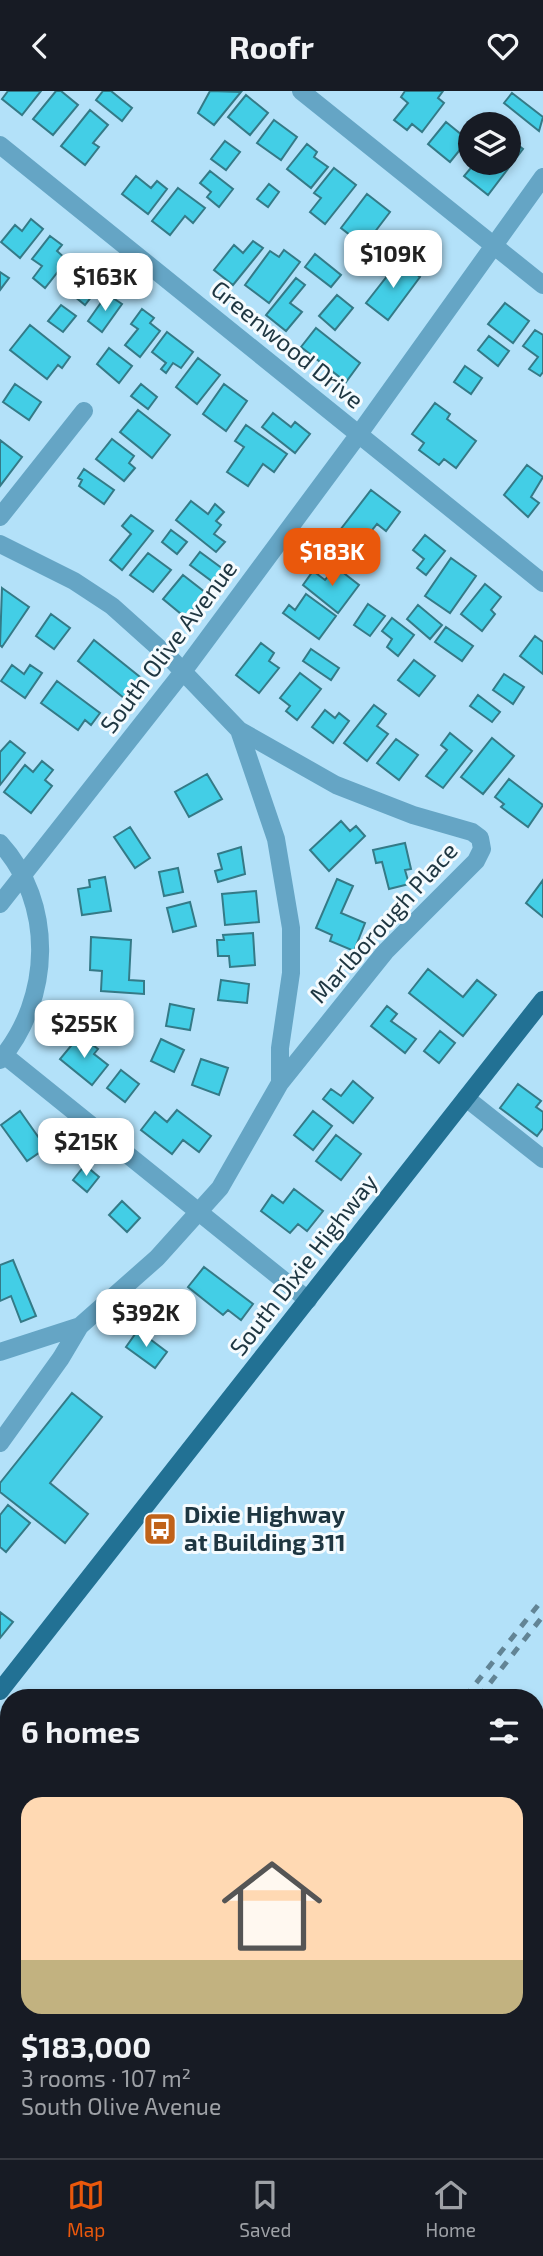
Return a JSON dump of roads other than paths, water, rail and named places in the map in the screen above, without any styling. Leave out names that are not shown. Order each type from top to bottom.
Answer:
[{"type":"main road","name":"South Dixie Highway","points":[[2,1689],[543,1000]]},
{"type":"street","points":[[301,91],[543,285]]},
{"type":"street","name":"Greenwood Drive","points":[[0,145],[543,583]]},
{"type":"street","name":"South Olive Avenue","points":[[0,904],[182,673],[359,434],[543,177]]},
{"type":"street","points":[[0,517],[84,411]]},
{"type":"street","points":[[0,544],[74,581],[112,606],[146,635],[239,730],[276,839],[286,883],[291,928],[291,974],[280,1048],[280,1083],[250,1133],[240,1157],[200,1212],[157,1258],[80,1326],[61,1358],[0,1443]]},
{"type":"street","name":"Marlborough Place","points":[[239,730],[336,785],[413,814],[472,832],[480,838],[482,849],[476,861],[385,951],[280,1083]]},
{"type":"street","points":[[0,843],[23,875],[36,910],[41,961],[30,1010],[2,1058],[308,1300]]},
{"type":"street","points":[[466,1098],[543,1159]]},
{"type":"street","points":[[0,1352],[80,1326]]},
{"type":"railway","points":[[471,1689],[543,1599]]},
{"type":"railway","points":[[485,1689],[543,1616]]},
{"type":"place","name":"Dixie Highway at Building 311","points":[[160,1529]]}]
